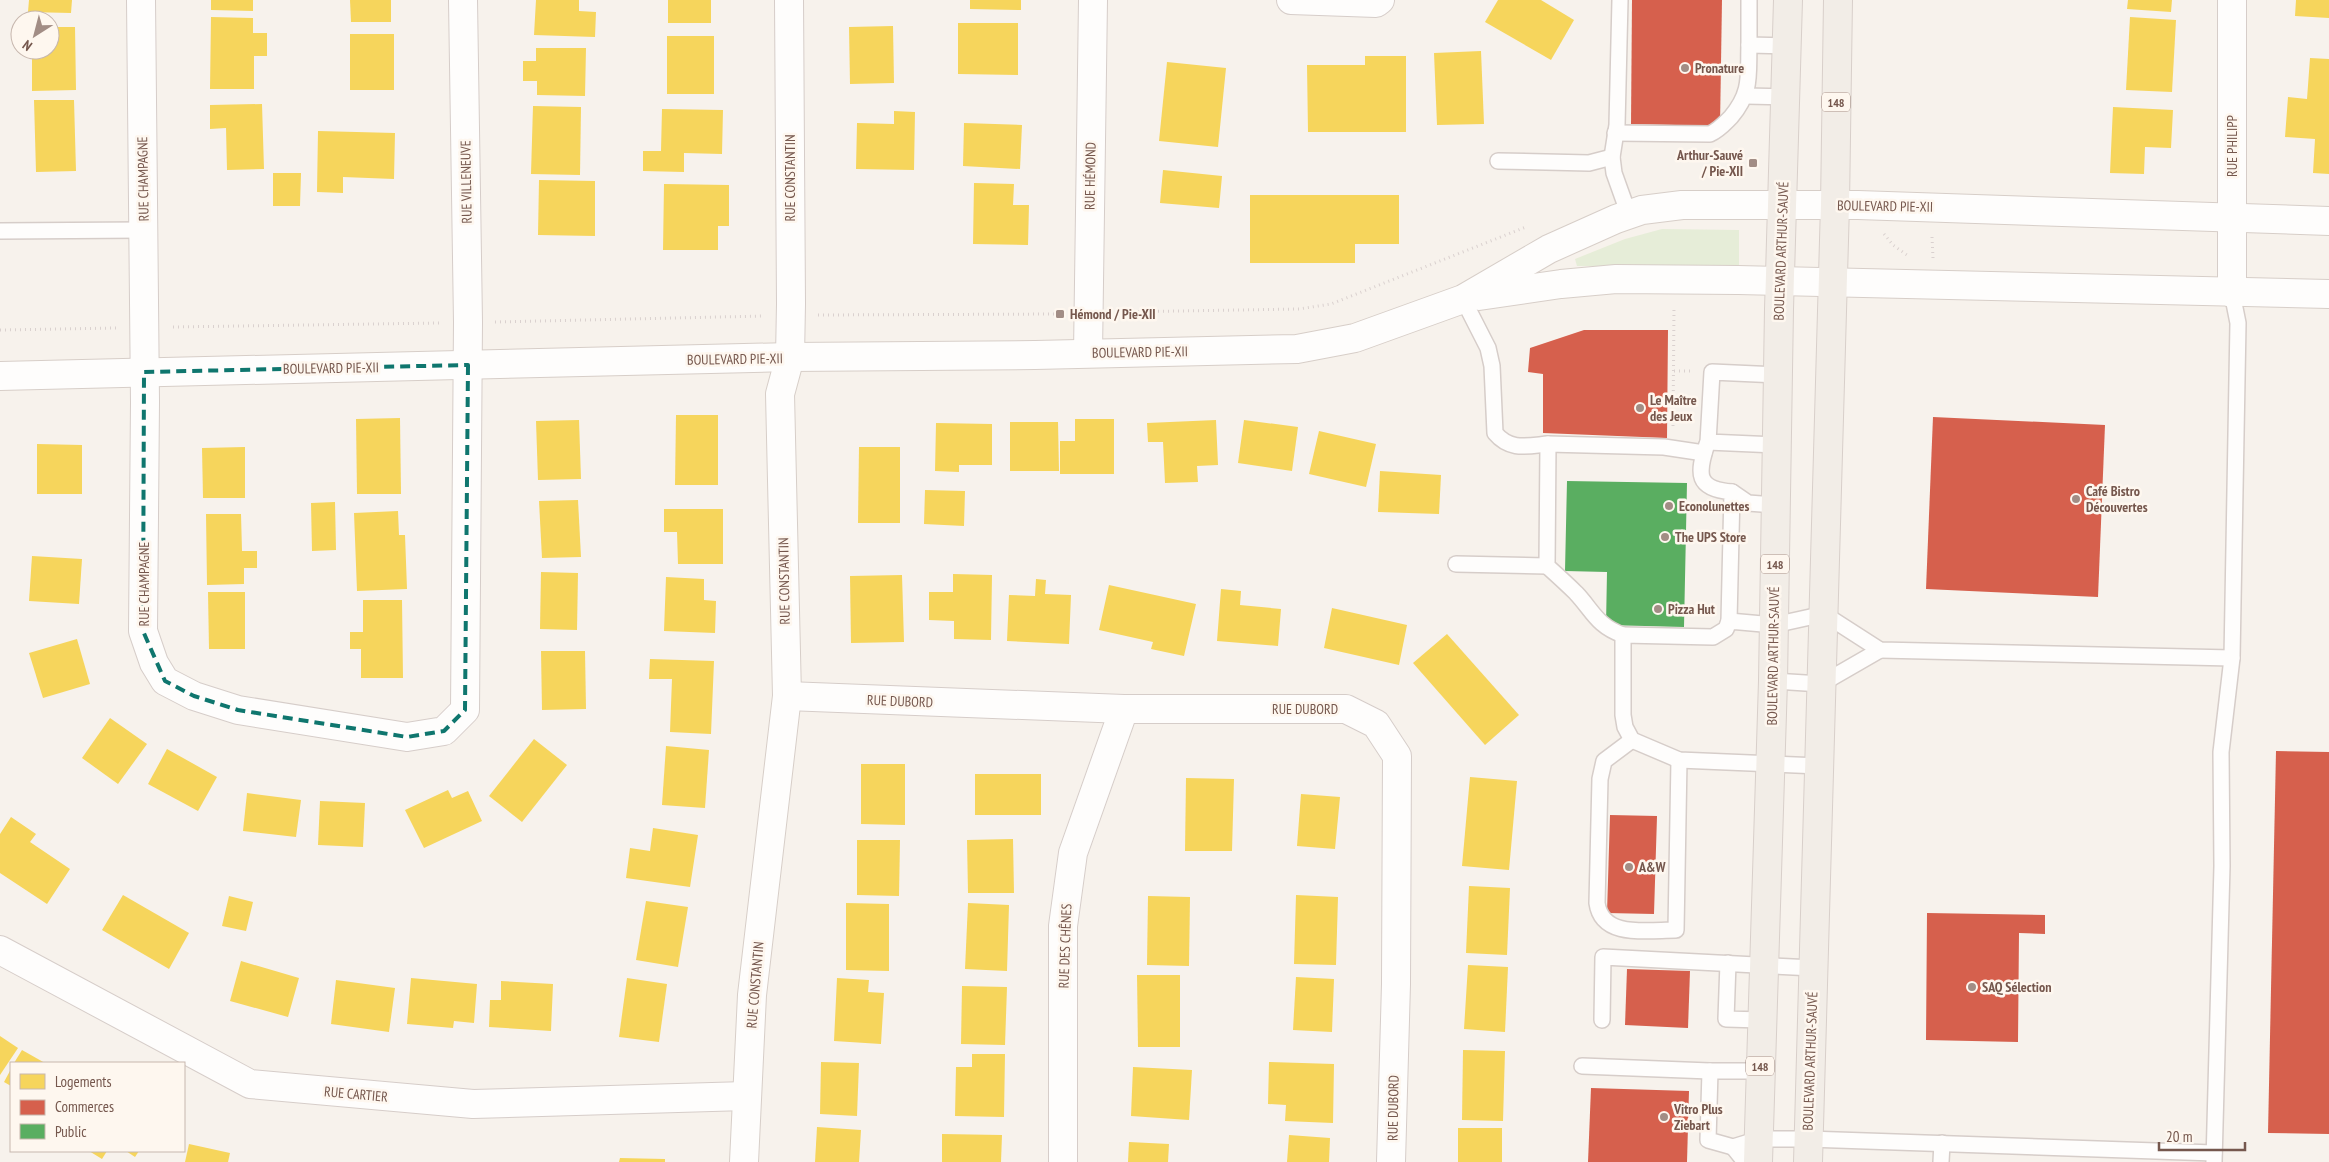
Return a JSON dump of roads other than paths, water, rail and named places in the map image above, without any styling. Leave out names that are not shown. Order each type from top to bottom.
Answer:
[{"type":"main road","name":"BOULEVARD ARTHUR-SAUVÉ","points":[[1758,1151],[1773,682],[1776,445],[1788,0]]},
{"type":"main road","name":"BOULEVARD ARTHUR-SAUVÉ","points":[[1808,1150],[1835,205],[1838,0]]},
{"type":"street","name":"RUE CHAMPAGNE","points":[[141,0],[145,402],[143,631],[154,663],[165,681],[194,696],[238,710],[407,737],[444,731],[465,710],[468,365]]},
{"type":"street","name":"RUE VILLENEUVE","points":[[463,0],[468,365]]},
{"type":"street","name":"RUE CONSTANTIN","points":[[744,1162],[752,995],[786,696],[780,394],[790,357],[789,0]]},
{"type":"street","name":"RUE HÉMOND","points":[[1088,353],[1093,0]]},
{"type":"street","points":[[1291,0],[1376,3],[1380,0]]},
{"type":"street","name":"RUE PHILIPP","points":[[2232,0],[2232,293]]},
{"type":"street","name":"BOULEVARD PIE-XII","points":[[0,376],[790,357],[1088,353],[1312,347],[1355,338],[1463,299],[1549,249],[1630,215],[1658,207],[1682,204],[1835,205],[2232,216],[2329,221]]},
{"type":"street","name":"BOULEVARD PIE-XII","points":[[1463,299],[1561,284],[1616,279],[2329,294]]},
{"type":"street","name":"RUE DUBORD","points":[[786,696],[1124,709],[1346,710],[1376,724],[1397,756],[1396,984],[1391,1162]]},
{"type":"street","name":"RUE DES CHÊNES","points":[[1063,1162],[1064,926],[1073,853],[1124,709]]},
{"type":"street","name":"RUE CARTIER","points":[[0,950],[250,1084],[473,1104],[746,1096]]},
{"type":"lane","points":[[1620,0],[1615,133],[1612,157],[1614,173],[1630,215]]},
{"type":"lane","points":[[1615,133],[1710,134],[1724,125],[1746,96],[1749,0]]},
{"type":"lane","points":[[1748,45],[1787,46]]},
{"type":"lane","points":[[1746,96],[1786,97]]},
{"type":"lane","points":[[1498,161],[1589,163],[1612,157]]},
{"type":"lane","points":[[0,231],[144,230]]},
{"type":"lane","points":[[1710,1071],[1708,1140],[1733,1147],[1758,1151],[1942,1143],[2214,1158],[2222,866],[2220,752],[2232,658],[2238,323],[2232,293]]},
{"type":"lane","points":[[1463,299],[1488,348],[1492,366],[1496,432],[1509,445],[1519,447],[1548,444],[1664,448],[1776,445]]},
{"type":"lane","points":[[1776,505],[1748,503],[1732,492],[1716,491],[1708,487],[1703,481],[1701,462],[1706,448],[1712,372],[1778,375]]},
{"type":"lane","points":[[1547,566],[1548,444]]},
{"type":"lane","points":[[1456,564],[1547,566],[1577,594],[1598,621],[1606,628],[1623,635],[1713,637],[1726,628],[1729,622],[1732,492]]},
{"type":"lane","points":[[1729,622],[1774,625],[1824,614],[1880,650]]},
{"type":"lane","points":[[1623,635],[1623,715],[1625,728],[1632,740],[1679,760],[1819,766]]},
{"type":"lane","points":[[1773,682],[1821,684],[1880,650],[2232,658]]},
{"type":"lane","points":[[1632,740],[1604,761],[1601,772],[1598,910],[1604,921],[1615,928],[1676,930],[1679,760]]},
{"type":"lane","points":[[1602,1020],[1603,957],[1813,968]]},
{"type":"lane","points":[[1728,963],[1726,1019],[1762,1020]]},
{"type":"lane","points":[[1582,1066],[1760,1071]]},
{"type":"lane","points":[[1941,1162],[1942,1143]]},
{"type":"lane","points":[[1733,1147],[1745,1162]]},
{"type":"place","name":"Pronature","points":[[1685,68]]},
{"type":"place","name":"Arthur-Sauvé / Pie-XII","points":[[1753,163]]},
{"type":"place","name":"Hémond / Pie-XII","points":[[1060,314]]},
{"type":"place","name":"Le Maître des Jeux","points":[[1640,408]]},
{"type":"place","name":"Café Bistro Découvertes","points":[[2076,499]]},
{"type":"place","name":"Econolunettes","points":[[1669,506]]},
{"type":"place","name":"The UPS Store","points":[[1665,537]]},
{"type":"place","name":"Pizza Hut","points":[[1658,609]]},
{"type":"place","name":"A&W","points":[[1629,867]]},
{"type":"place","name":"SAQ Sélection","points":[[1972,987]]},
{"type":"place","name":"Vitro Plus Ziebart","points":[[1664,1117]]}]
